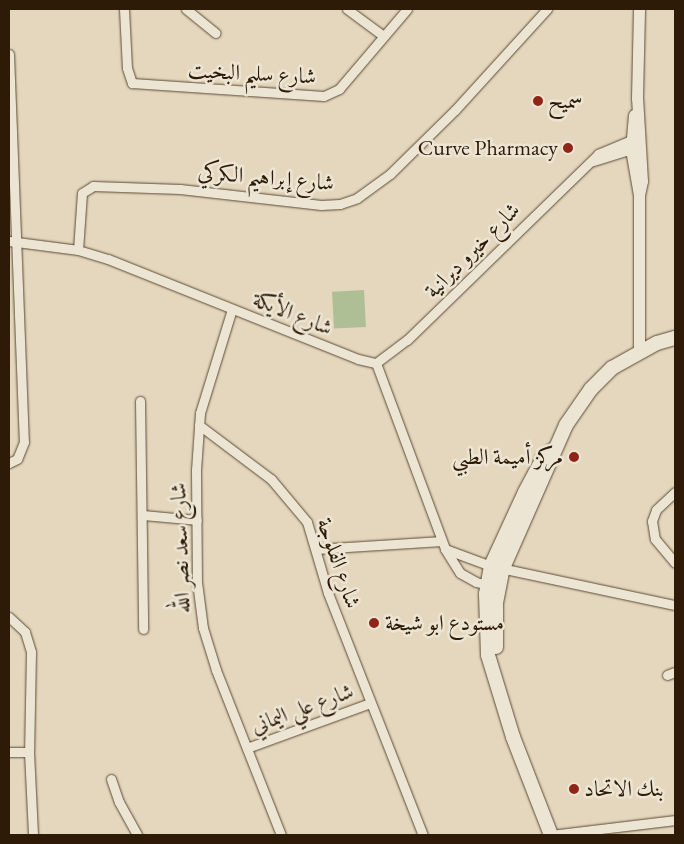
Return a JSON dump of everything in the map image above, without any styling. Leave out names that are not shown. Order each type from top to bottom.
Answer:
[{"type":"main road","points":[[551,835],[512,737],[494,665],[488,655],[493,586],[497,567],[536,470],[554,449],[591,389],[612,368],[639,352],[675,338]]},
{"type":"street","name":"شارع سليم البخيت","points":[[124,9],[128,77],[132,83],[330,95],[339,89],[382,35],[407,9]]},
{"type":"street","name":"شارع سليم البخيت","points":[[186,9],[216,33]]},
{"type":"street","points":[[347,9],[382,35]]},
{"type":"street","points":[[639,9],[635,143],[639,195],[639,352]]},
{"type":"street","name":"شارع إبراهيم الكركي","points":[[78,250],[82,193],[93,186],[180,189],[321,205],[340,204],[357,198],[390,174],[455,110],[543,10]]},
{"type":"street","points":[[9,54],[13,241],[24,442],[17,459],[9,463]]},
{"type":"street","name":"شارع خيرو ديرانية","points":[[376,363],[407,340],[593,161],[598,154],[635,143]]},
{"type":"street","name":"شارع الأيكة","points":[[13,241],[78,250],[376,363]]},
{"type":"street","name":"شارع سعد نصر الله","points":[[232,309],[207,384],[199,425],[197,582],[203,628],[281,835]]},
{"type":"street","points":[[376,363],[414,458],[444,545],[460,573],[493,586]]},
{"type":"street","points":[[140,401],[143,629]]},
{"type":"street","name":"شارع الفلوجة","points":[[199,425],[248,459],[287,495],[307,522],[370,702],[423,835]]},
{"type":"street","points":[[675,492],[656,510],[652,521],[655,538],[675,563]]},
{"type":"street","points":[[142,515],[197,520]]},
{"type":"street","points":[[316,549],[444,545],[497,567],[675,605]]},
{"type":"street","points":[[9,617],[25,632],[31,652],[29,752],[33,835]]},
{"type":"street","name":"شارع علي اليماني","points":[[247,748],[370,702]]},
{"type":"street","points":[[9,752],[29,752]]},
{"type":"street","points":[[111,779],[119,802],[137,835]]},
{"type":"street","points":[[551,835],[675,820]]},
{"type":"green space","points":[[364,290],[366,327],[334,329],[332,292]]},
{"type":"place","name":"سميح","points":[[538,101]]},
{"type":"place","name":"Curve Pharmacy","points":[[568,148]]},
{"type":"place","name":"مركز أميمة الطبي","points":[[574,457]]},
{"type":"place","name":"مستودع ابو شيخة","points":[[374,623]]},
{"type":"place","name":"بنك الاتحاد","points":[[574,789]]}]
